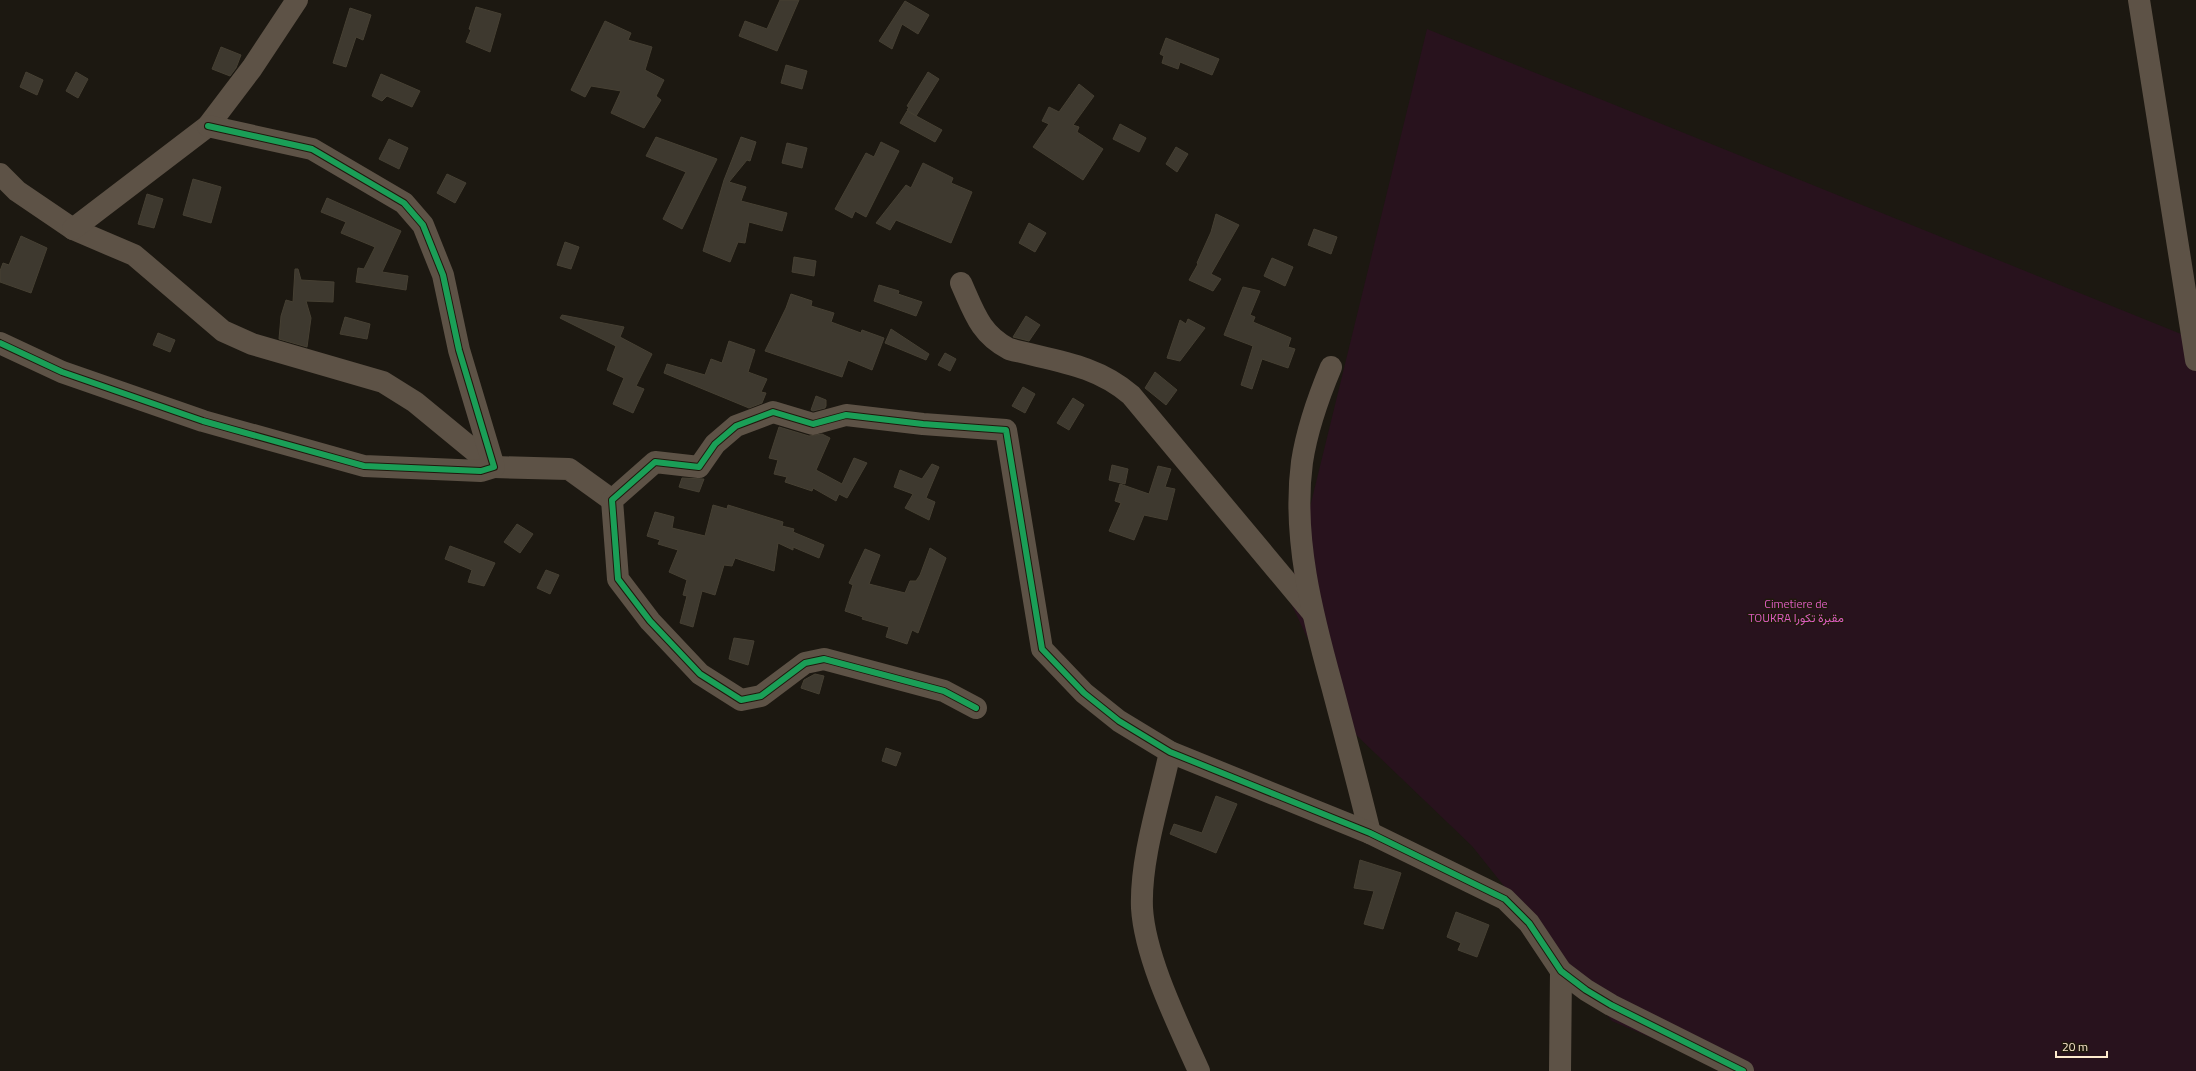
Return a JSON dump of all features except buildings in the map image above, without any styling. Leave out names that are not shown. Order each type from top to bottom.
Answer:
[{"type":"street","points":[[73,229],[208,126],[252,68],[297,0]]},
{"type":"street","points":[[2140,0],[2196,360]]},
{"type":"street","points":[[208,126],[312,149],[404,203],[423,225],[443,275],[459,350],[494,467]]},
{"type":"street","points":[[0,174],[17,191],[73,229],[134,255],[223,330],[252,344],[383,382],[415,402],[494,467]]},
{"type":"street","points":[[961,283],[979,324],[998,343],[1009,349],[1091,370],[1119,384],[1131,395],[1312,612]]},
{"type":"street","points":[[0,343],[62,372],[203,422],[364,466],[481,471],[494,467],[569,469],[612,500],[618,579],[650,621],[700,674],[741,700],[761,696],[805,663],[824,659],[944,691],[976,708]]},
{"type":"street","points":[[1331,367],[1315,408],[1306,438],[1300,488],[1301,538],[1312,612],[1370,833]]},
{"type":"street","points":[[612,500],[656,462],[699,467],[715,444],[736,426],[773,412],[813,424],[846,415],[923,424],[1006,430],[1042,649],[1084,693],[1119,722],[1170,752],[1370,833],[1505,899],[1529,923],[1561,971],[1586,990],[1743,1071]]},
{"type":"street","points":[[1170,752],[1146,863],[1142,907],[1149,951],[1199,1071]]},
{"type":"street","points":[[1560,1071],[1561,971]]},
{"type":"green space","name":"Cimetiere de TOUKRA مقبرة تكورا","points":[[1427,29],[2196,340],[2196,1071],[1729,1071],[1612,1021],[1472,846],[1351,730],[1288,597]]},
{"type":"cycle path","points":[[0,343],[62,372],[203,421],[364,466],[481,471],[494,467],[459,350],[443,275],[423,225],[404,203],[312,149],[208,126]]},
{"type":"cycle path","points":[[976,708],[944,691],[824,659],[805,663],[761,696],[741,700],[700,674],[650,621],[618,579],[612,500],[655,462],[699,467],[715,444],[736,426],[773,412],[813,424],[846,415],[923,424],[1006,430],[1042,649],[1084,693],[1119,721],[1170,752],[1370,833],[1505,899],[1529,923],[1561,971],[1586,990],[1611,1005],[1743,1071]]}]
